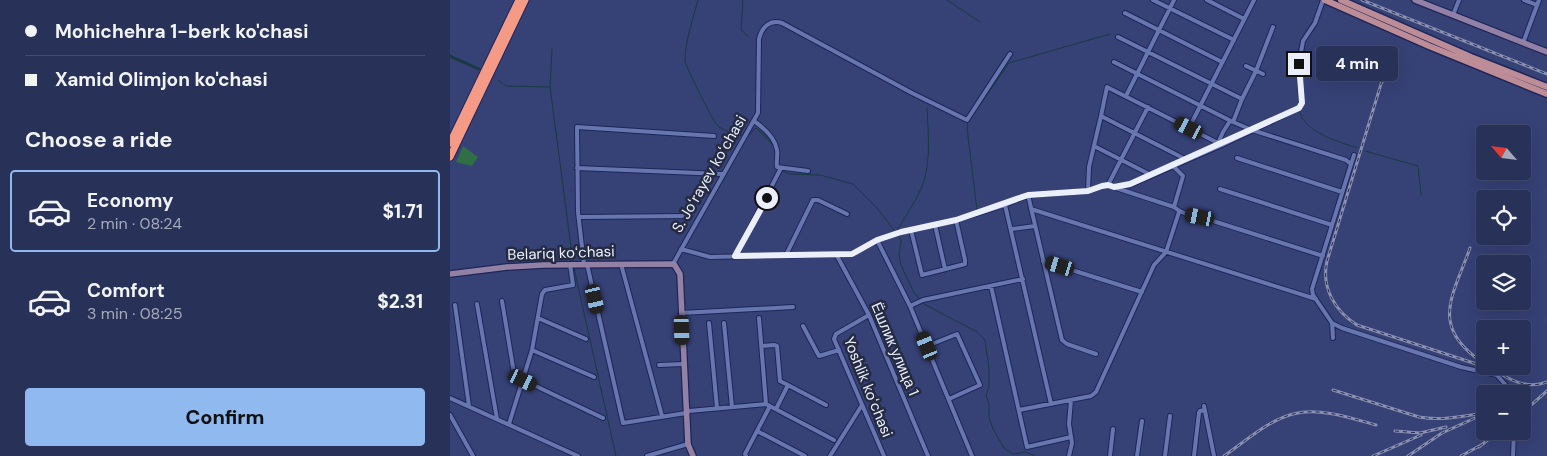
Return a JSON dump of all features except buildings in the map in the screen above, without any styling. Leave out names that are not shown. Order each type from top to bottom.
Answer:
[{"type":"highway","points":[[450,158],[477,94],[513,18],[519,0]]},
{"type":"highway","points":[[513,18],[525,0]]},
{"type":"highway","points":[[450,143],[477,94]]},
{"type":"main road","points":[[1324,0],[1429,46],[1547,94]]},
{"type":"main road","points":[[1341,0],[1471,57],[1547,87]]},
{"type":"street","points":[[1153,0],[1234,40]]},
{"type":"street","points":[[1126,96],[1174,0]]},
{"type":"street","points":[[1207,0],[1244,19]]},
{"type":"street","points":[[1189,128],[1254,0]]},
{"type":"street","points":[[1114,187],[1130,184],[1173,166],[1299,108],[1302,103],[1299,64],[1303,41],[1315,22],[1324,0]]},
{"type":"street","points":[[1415,0],[1547,52]]},
{"type":"street","points":[[1453,15],[1459,0]]},
{"type":"street","points":[[1524,0],[1537,5]]},
{"type":"street","points":[[1523,42],[1539,0]]},
{"type":"street","points":[[1125,13],[1222,62]]},
{"type":"street","name":"S. Joʻrayev koʻchasi","points":[[673,264],[722,174],[754,121],[759,107],[760,36],[765,27],[774,21],[782,23],[912,93],[967,120],[1010,54]]},
{"type":"street","points":[[1220,144],[1223,132],[1231,121],[1256,71],[1273,27]]},
{"type":"street","points":[[1118,37],[1242,99]]},
{"type":"street","points":[[1114,62],[1231,121],[1252,130],[1346,160],[1351,164]]},
{"type":"street","points":[[1246,66],[1263,74]]},
{"type":"street","points":[[1088,191],[1089,167],[1107,86],[1220,144]]},
{"type":"street","points":[[1108,185],[1148,107]]},
{"type":"street","points":[[1101,116],[1186,160]]},
{"type":"street","points":[[754,121],[771,136],[777,148],[776,166],[808,171]]},
{"type":"street","points":[[714,136],[577,127],[579,218],[585,264],[623,424],[689,411],[768,405],[834,440]]},
{"type":"street","points":[[1094,146],[1151,175]]},
{"type":"street","points":[[1354,155],[1312,289],[1316,300],[1332,323],[1342,328],[1461,368],[1497,375],[1506,385]]},
{"type":"street","points":[[1237,158],[1342,192]]},
{"type":"street","points":[[1173,166],[1183,176],[1174,207]]},
{"type":"street","points":[[577,168],[722,174]]},
{"type":"street","points":[[735,256],[782,168]]},
{"type":"street","points":[[840,261],[877,240],[956,220],[1005,205],[1028,195],[1088,191],[1108,185],[1174,207],[1179,212],[1323,256]]},
{"type":"street","points":[[1220,190],[1332,225]]},
{"type":"street","points":[[1028,195],[1063,342],[1096,354]]},
{"type":"street","points":[[786,255],[813,200],[818,200],[847,214]]},
{"type":"street","points":[[1005,205],[1051,404]]},
{"type":"street","points":[[1031,209],[1316,300]]},
{"type":"street","points":[[1019,410],[1091,396],[1096,392],[1154,265],[1166,252],[1179,212]]},
{"type":"street","points":[[579,218],[688,216]]},
{"type":"street","points":[[922,275],[963,265],[966,262],[956,220]]},
{"type":"street","points":[[935,225],[945,269]]},
{"type":"street","points":[[1012,229],[1035,226]]},
{"type":"street","points":[[911,230],[923,282]]},
{"type":"street","points":[[877,240],[910,306],[972,456]]},
{"type":"street","points":[[681,249],[710,257],[852,254]]},
{"type":"street","name":"Ёшлик улица 1","points":[[836,254],[870,315],[928,456]]},
{"type":"street","points":[[1043,261],[1142,292]]},
{"type":"street","points":[[509,424],[532,350],[543,292],[572,285],[572,264]]},
{"type":"street","name":"Belariq koʻchasi","points":[[450,274],[507,267],[572,264],[673,264]]},
{"type":"street","points":[[620,264],[662,416]]},
{"type":"street","points":[[673,264],[679,272],[688,444],[693,456]]},
{"type":"street","points":[[910,306],[920,301],[1023,279]]},
{"type":"street","points":[[991,286],[1027,447],[1071,437]]},
{"type":"street","points":[[502,301],[515,379],[523,380],[603,418]]},
{"type":"street","points":[[477,304],[497,419]]},
{"type":"street","points":[[455,305],[469,406]]},
{"type":"street","points":[[681,312],[793,307]]},
{"type":"street","name":"Yoshlik koʻchasi","points":[[870,315],[836,334],[834,339],[884,456]]},
{"type":"street","points":[[538,318],[586,339]]},
{"type":"street","points":[[746,456],[768,405],[759,318]]},
{"type":"street","points":[[709,323],[717,408]]},
{"type":"street","points":[[724,323],[732,407]]},
{"type":"street","points":[[1332,323],[1333,338]]},
{"type":"street","points":[[803,326],[819,356],[839,350]]},
{"type":"street","points":[[927,346],[957,334],[980,385],[949,399]]},
{"type":"street","points":[[761,346],[777,346],[780,381],[826,405]]},
{"type":"street","points":[[532,350],[594,378]]},
{"type":"street","points":[[659,365],[683,364]]},
{"type":"street","points":[[776,409],[788,385]]},
{"type":"street","points":[[450,398],[578,456]]},
{"type":"street","points":[[1069,456],[1072,443],[1069,424],[1071,400]]},
{"type":"street","points":[[830,456],[834,454],[862,405]]},
{"type":"street","points":[[1194,456],[1199,413],[1205,408],[1214,456]]},
{"type":"street","points":[[450,415],[473,456]]},
{"type":"street","points":[[1165,456],[1170,416]]},
{"type":"street","points":[[1137,456],[1142,421]]},
{"type":"street","points":[[1110,456],[1113,428]]},
{"type":"street","points":[[757,431],[805,456]]},
{"type":"street","points":[[1513,456],[1514,440]]},
{"type":"street","points":[[647,456],[688,444]]},
{"type":"green space","points":[[463,146],[478,157],[472,166],[456,162]]},
{"type":"waterway","points":[[698,0],[688,38],[685,61],[700,94],[718,126],[747,137],[756,128],[774,146],[776,154]]},
{"type":"waterway","points":[[743,0],[741,30],[748,36]]},
{"type":"waterway","points":[[947,0],[980,22]]},
{"type":"waterway","points":[[975,112],[1009,63],[1110,34]]},
{"type":"waterway","points":[[552,49],[550,87],[573,262]]},
{"type":"waterway","points":[[450,56],[479,69]]},
{"type":"waterway","points":[[498,80],[506,86],[550,87]]},
{"type":"waterway","points":[[1297,81],[1299,105]]},
{"type":"waterway","points":[[896,232],[924,181],[928,154],[927,108]]},
{"type":"waterway","points":[[1299,109],[1302,117],[1314,130],[1331,139],[1357,148]]},
{"type":"waterway","points":[[968,121],[967,128],[977,210]]},
{"type":"waterway","points":[[1365,151],[1418,166],[1421,195]]},
{"type":"waterway","points":[[782,171],[789,174],[820,175],[853,184],[878,209],[900,238],[899,255],[901,265],[914,293],[924,304],[977,332],[985,340],[989,369],[989,387],[986,395],[989,404],[989,417],[993,429],[1004,448],[1013,454],[1026,452],[1035,456]]},
{"type":"waterway","points":[[574,268],[616,456]]},
{"type":"railway","points":[[1362,0],[1547,74]]},
{"type":"railway","points":[[1396,62],[1390,68],[1381,84],[1327,261],[1326,280],[1328,289],[1336,306],[1357,325],[1476,364]]},
{"type":"railway","points":[[1470,248],[1452,296],[1450,323],[1455,336],[1476,357]]},
{"type":"railway","points":[[1502,375],[1525,384],[1532,385],[1547,382]]},
{"type":"railway","points":[[1333,390],[1419,417],[1444,418],[1476,414]]},
{"type":"railway","points":[[1531,405],[1547,391]]},
{"type":"railway","points":[[1224,456],[1274,421],[1293,414],[1303,412],[1324,413],[1376,425]]},
{"type":"railway","points":[[1408,456],[1442,433],[1475,418]]},
{"type":"railway","points":[[1395,431],[1420,433],[1446,427]]},
{"type":"railway","points":[[1373,456],[1421,435]]},
{"type":"railway","points":[[1479,447],[1488,440]]},
{"type":"railway","points":[[1461,456],[1483,444]]},
{"type":"route","points":[[767,198],[735,256],[852,254],[877,240],[900,234],[901,232],[974,215],[1028,195],[1088,191],[1102,186],[1114,187],[1130,184],[1299,108],[1302,103],[1299,64]]}]
